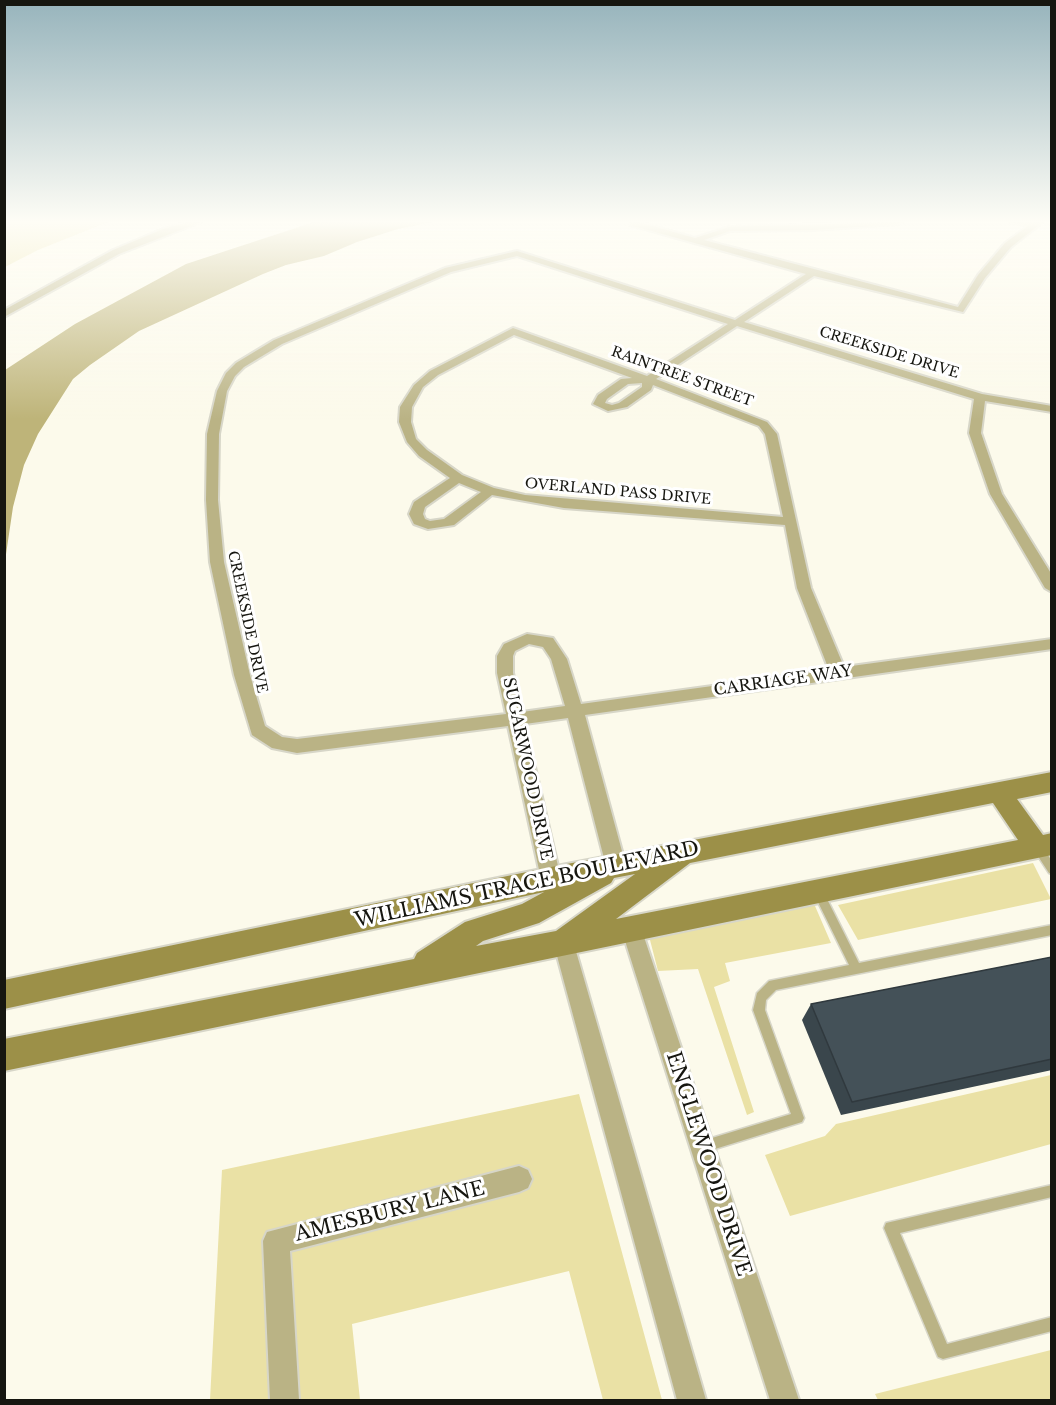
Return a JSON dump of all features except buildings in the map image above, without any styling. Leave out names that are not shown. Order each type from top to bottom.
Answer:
[{"type":"main road","name":"WILLIAMS TRACE BOULEVARD","points":[[4,995],[551,879],[1052,782]]},
{"type":"main road","points":[[4,1055],[1044,845],[998,791]]},
{"type":"main road","points":[[563,941],[687,852]]},
{"type":"main road","points":[[416,970],[475,931],[528,914],[616,866]]},
{"type":"street","points":[[4,314],[52,288]]},
{"type":"street","name":"CREEKSIDE DRIVE","points":[[407,288],[256,353],[230,375],[222,391],[213,434],[212,500],[217,561],[242,675],[258,729],[278,743],[297,746],[515,719]]},
{"type":"street","name":"CREEKSIDE DRIVE","points":[[625,288],[980,397],[1052,409]]},
{"type":"street","points":[[648,380],[791,288]]},
{"type":"street","points":[[871,288],[960,310],[976,288]]},
{"type":"street","name":"RAINTREE STREET","points":[[513,331],[723,407],[763,424],[771,434],[804,588],[838,673]]},
{"type":"street","name":"OVERLAND PASS DRIVE","points":[[513,331],[435,373],[419,385],[406,407],[405,422],[411,440],[430,459],[458,478],[490,491],[564,504],[791,522]]},
{"type":"street","points":[[980,397],[975,433],[996,494],[1052,588]]},
{"type":"street","points":[[458,478],[418,505],[416,514],[419,521],[428,525],[449,522],[490,491]]},
{"type":"street","name":"SUGARWOOD DRIVE","points":[[551,879],[505,673],[505,656],[509,648],[527,639],[548,642],[554,649],[575,711],[616,866]]},
{"type":"street","name":"CARRIAGE WAY","points":[[515,719],[1052,644]]},
{"type":"street","name":"ENGLEWOOD DRIVE","points":[[631,928],[784,1401]]},
{"type":"street","points":[[563,941],[692,1401]]},
{"type":"street","name":"AMESBURY LANE","points":[[284,1401],[276,1241],[519,1179]]},
{"type":"lane","points":[[1044,845],[1052,870]]},
{"type":"lane","points":[[818,891],[856,969]]},
{"type":"lane","points":[[702,1147],[798,1118],[759,1010],[761,997],[773,985],[1052,930]]},
{"type":"lane","points":[[1052,1191],[891,1228],[943,1352],[1052,1324]]},
{"type":"shaded area","points":[[142,288],[233,288],[139,331],[73,379],[38,434],[24,465],[13,507],[5,561],[5,370],[75,324]]},
{"type":"shaded area","points":[[1033,863],[1051,899],[858,940],[838,905]]},
{"type":"shaded area","points":[[812,899],[831,943],[725,963],[730,981],[714,987],[754,1112],[747,1115],[698,969],[658,971],[649,936]]},
{"type":"shaded area","points":[[1051,1075],[1051,1144],[790,1216],[765,1155],[825,1136],[836,1124]]},
{"type":"shaded area","points":[[579,1094],[662,1400],[603,1400],[569,1271],[352,1324],[360,1400],[210,1400],[222,1170]]},
{"type":"shaded area","points":[[1051,1350],[1051,1400],[878,1400],[875,1394]]}]
